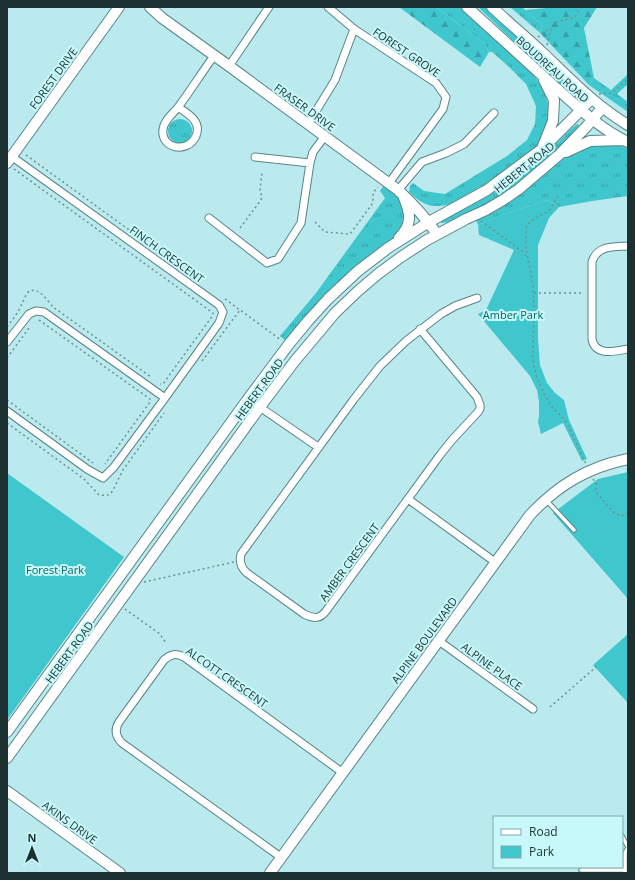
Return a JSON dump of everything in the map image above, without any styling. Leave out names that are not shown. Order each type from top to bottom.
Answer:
[{"type":"main road","name":"FOREST DRIVE","points":[[11,163],[119,7]]},
{"type":"main road","name":"FRASER DRIVE","points":[[150,7],[162,18],[389,183],[400,192],[429,222],[437,234]]},
{"type":"main road","name":"BOUDREAU ROAD","points":[[467,7],[581,110],[626,141]]},
{"type":"main road","name":"BOUDREAU ROAD","points":[[492,7],[541,52],[595,96],[602,108],[628,125]]},
{"type":"main road","points":[[541,74],[554,100],[553,121],[542,149]]},
{"type":"main road","name":"HEBERT ROAD","points":[[7,732],[248,399],[289,344],[328,299],[358,271],[388,248],[429,222],[487,190],[542,149],[595,96]]},
{"type":"main road","name":"HEBERT ROAD","points":[[7,758],[260,407],[294,362],[335,313],[378,274],[401,257],[437,234],[486,210],[519,189],[560,154],[602,108]]},
{"type":"main road","points":[[560,154],[590,142],[626,141]]},
{"type":"main road","points":[[388,248],[403,234],[409,223],[409,213],[400,192]]},
{"type":"main road","name":"ALPINE BOULEVARD","points":[[270,873],[530,515],[551,494],[568,482],[613,462],[628,459]]},
{"type":"main road","name":"AKINS DRIVE","points":[[7,791],[120,873]]},
{"type":"street","points":[[229,66],[269,7]]},
{"type":"street","name":"FOREST GROVE","points":[[328,7],[354,30],[436,83],[446,97],[443,109],[389,183]]},
{"type":"street","points":[[308,124],[335,80],[354,30]]},
{"type":"street","points":[[178,107],[192,118],[197,128],[196,136],[191,142],[188,145],[180,147],[169,144],[164,137],[163,129],[166,121],[178,107],[214,56]]},
{"type":"street","points":[[400,192],[422,162],[464,144],[494,113]]},
{"type":"street","points":[[209,218],[267,263],[278,259],[301,223],[313,152],[325,136]]},
{"type":"street","points":[[255,157],[310,163]]},
{"type":"street","name":"FINCH CRESCENT","points":[[7,411],[87,469],[104,478],[114,467],[219,323],[223,312],[219,306],[11,163]]},
{"type":"street","points":[[628,246],[604,249],[595,255],[592,262],[592,339],[594,346],[599,350],[607,352],[628,349]]},
{"type":"street","points":[[240,561],[241,554],[362,387],[380,366],[420,329],[441,314],[455,306],[477,298]]},
{"type":"street","points":[[7,342],[29,314],[36,311],[44,312],[165,398]]},
{"type":"street","name":"AMBER CRESCENT","points":[[240,561],[243,570],[304,614],[313,618],[320,617],[326,610],[446,447],[476,416],[480,409],[477,397],[420,329]]},
{"type":"street","points":[[248,399],[318,448]]},
{"type":"street","points":[[408,500],[495,562]]},
{"type":"street","name":"ALPINE PLACE","points":[[439,641],[533,709]]},
{"type":"street","name":"ALCOTT CRESCENT","points":[[282,858],[122,743],[116,735],[118,722],[164,660],[172,655],[178,655],[190,662],[343,773]]},
{"type":"lane","points":[[545,500],[574,530]]},
{"type":"lane","points":[[581,870],[625,872],[625,853],[628,847],[623,838]]},
{"type":"path","points":[[538,37],[557,22],[575,17],[580,7]]},
{"type":"path","points":[[547,46],[552,26]]},
{"type":"path","points":[[595,96],[612,93],[628,79]]},
{"type":"path","points":[[26,155],[165,256]]},
{"type":"path","points":[[11,163],[213,313],[164,382],[160,384]]},
{"type":"path","points":[[240,228],[261,200],[262,197],[260,190],[262,173]]},
{"type":"path","points":[[315,222],[325,232],[350,234],[373,203],[373,193],[379,185]]},
{"type":"path","points":[[558,196],[549,211],[534,219],[527,225],[526,235],[528,258],[533,279],[534,293],[533,358],[538,381],[544,394],[552,407],[566,421],[588,467]]},
{"type":"path","points":[[481,222],[523,252],[528,258]]},
{"type":"path","points":[[7,327],[18,312],[26,293],[29,291],[40,292],[53,306],[154,380]]},
{"type":"path","points":[[534,293],[592,293]]},
{"type":"path","points":[[224,299],[281,340]]},
{"type":"path","points":[[200,363],[240,310]]},
{"type":"path","points":[[36,318],[150,399],[150,402],[103,468]]},
{"type":"path","points":[[7,358],[32,324]]},
{"type":"path","points":[[7,400],[94,464]]},
{"type":"path","points":[[7,423],[84,479],[100,495],[108,496],[114,489],[123,470],[164,413]]},
{"type":"path","points":[[592,475],[596,484],[596,492],[613,512],[621,516],[628,513]]},
{"type":"path","points":[[142,583],[240,561]]},
{"type":"path","points":[[125,609],[160,634],[166,643]]},
{"type":"path","points":[[550,707],[596,667]]},
{"type":"green space","points":[[399,7],[436,7],[484,43],[489,52],[480,67]]},
{"type":"green space","points":[[436,7],[462,7],[532,73],[545,94],[549,106],[549,118],[539,144],[528,155],[479,190],[468,196],[447,205],[434,206],[422,202],[412,195],[409,192],[410,186],[413,183],[424,191],[445,194],[507,156],[527,140],[535,124],[536,106],[526,84],[508,66],[492,52],[489,52],[484,43]]},
{"type":"green space","points":[[478,7],[485,7],[488,9],[570,87],[578,99],[574,99]]},
{"type":"green space","points":[[510,7],[522,7],[543,26],[539,32]]},
{"type":"green space","points":[[557,7],[597,7],[584,28],[594,78],[589,85],[539,32],[543,26],[525,10]]},
{"type":"green space","points":[[628,74],[628,84],[617,94],[628,102],[628,112],[589,85],[594,78],[611,90]]},
{"type":"green space","points":[[180,119],[189,122],[192,131],[189,140],[180,143],[171,140],[168,131],[171,122]]},
{"type":"green space","points":[[577,124],[579,125],[573,133],[552,155],[502,195],[480,208],[448,222],[443,223],[439,221],[476,202],[512,180],[534,163]]},
{"type":"green space","points":[[609,144],[622,146],[628,149],[628,196],[559,207],[547,200],[499,216],[478,225],[476,220],[496,211],[508,203],[525,191],[567,156],[589,146]]},
{"type":"green space","points":[[384,185],[397,196],[403,208],[403,222],[395,238],[286,341],[280,336],[316,293],[385,198],[380,191]]},
{"type":"green space","name":"Amber Park","points":[[547,200],[559,207],[549,218],[538,245],[538,338],[540,365],[547,383],[555,393],[564,400],[569,420],[587,459],[582,461],[563,423],[541,434],[538,422],[539,402],[537,390],[530,376],[478,314],[486,310],[514,250],[479,235],[478,225],[499,216]]},
{"type":"green space","points":[[628,472],[628,599],[553,513],[598,479]]},
{"type":"green space","name":"Forest Park","points":[[7,473],[124,557],[7,720]]},
{"type":"green space","points":[[628,634],[628,703],[593,665]]}]
